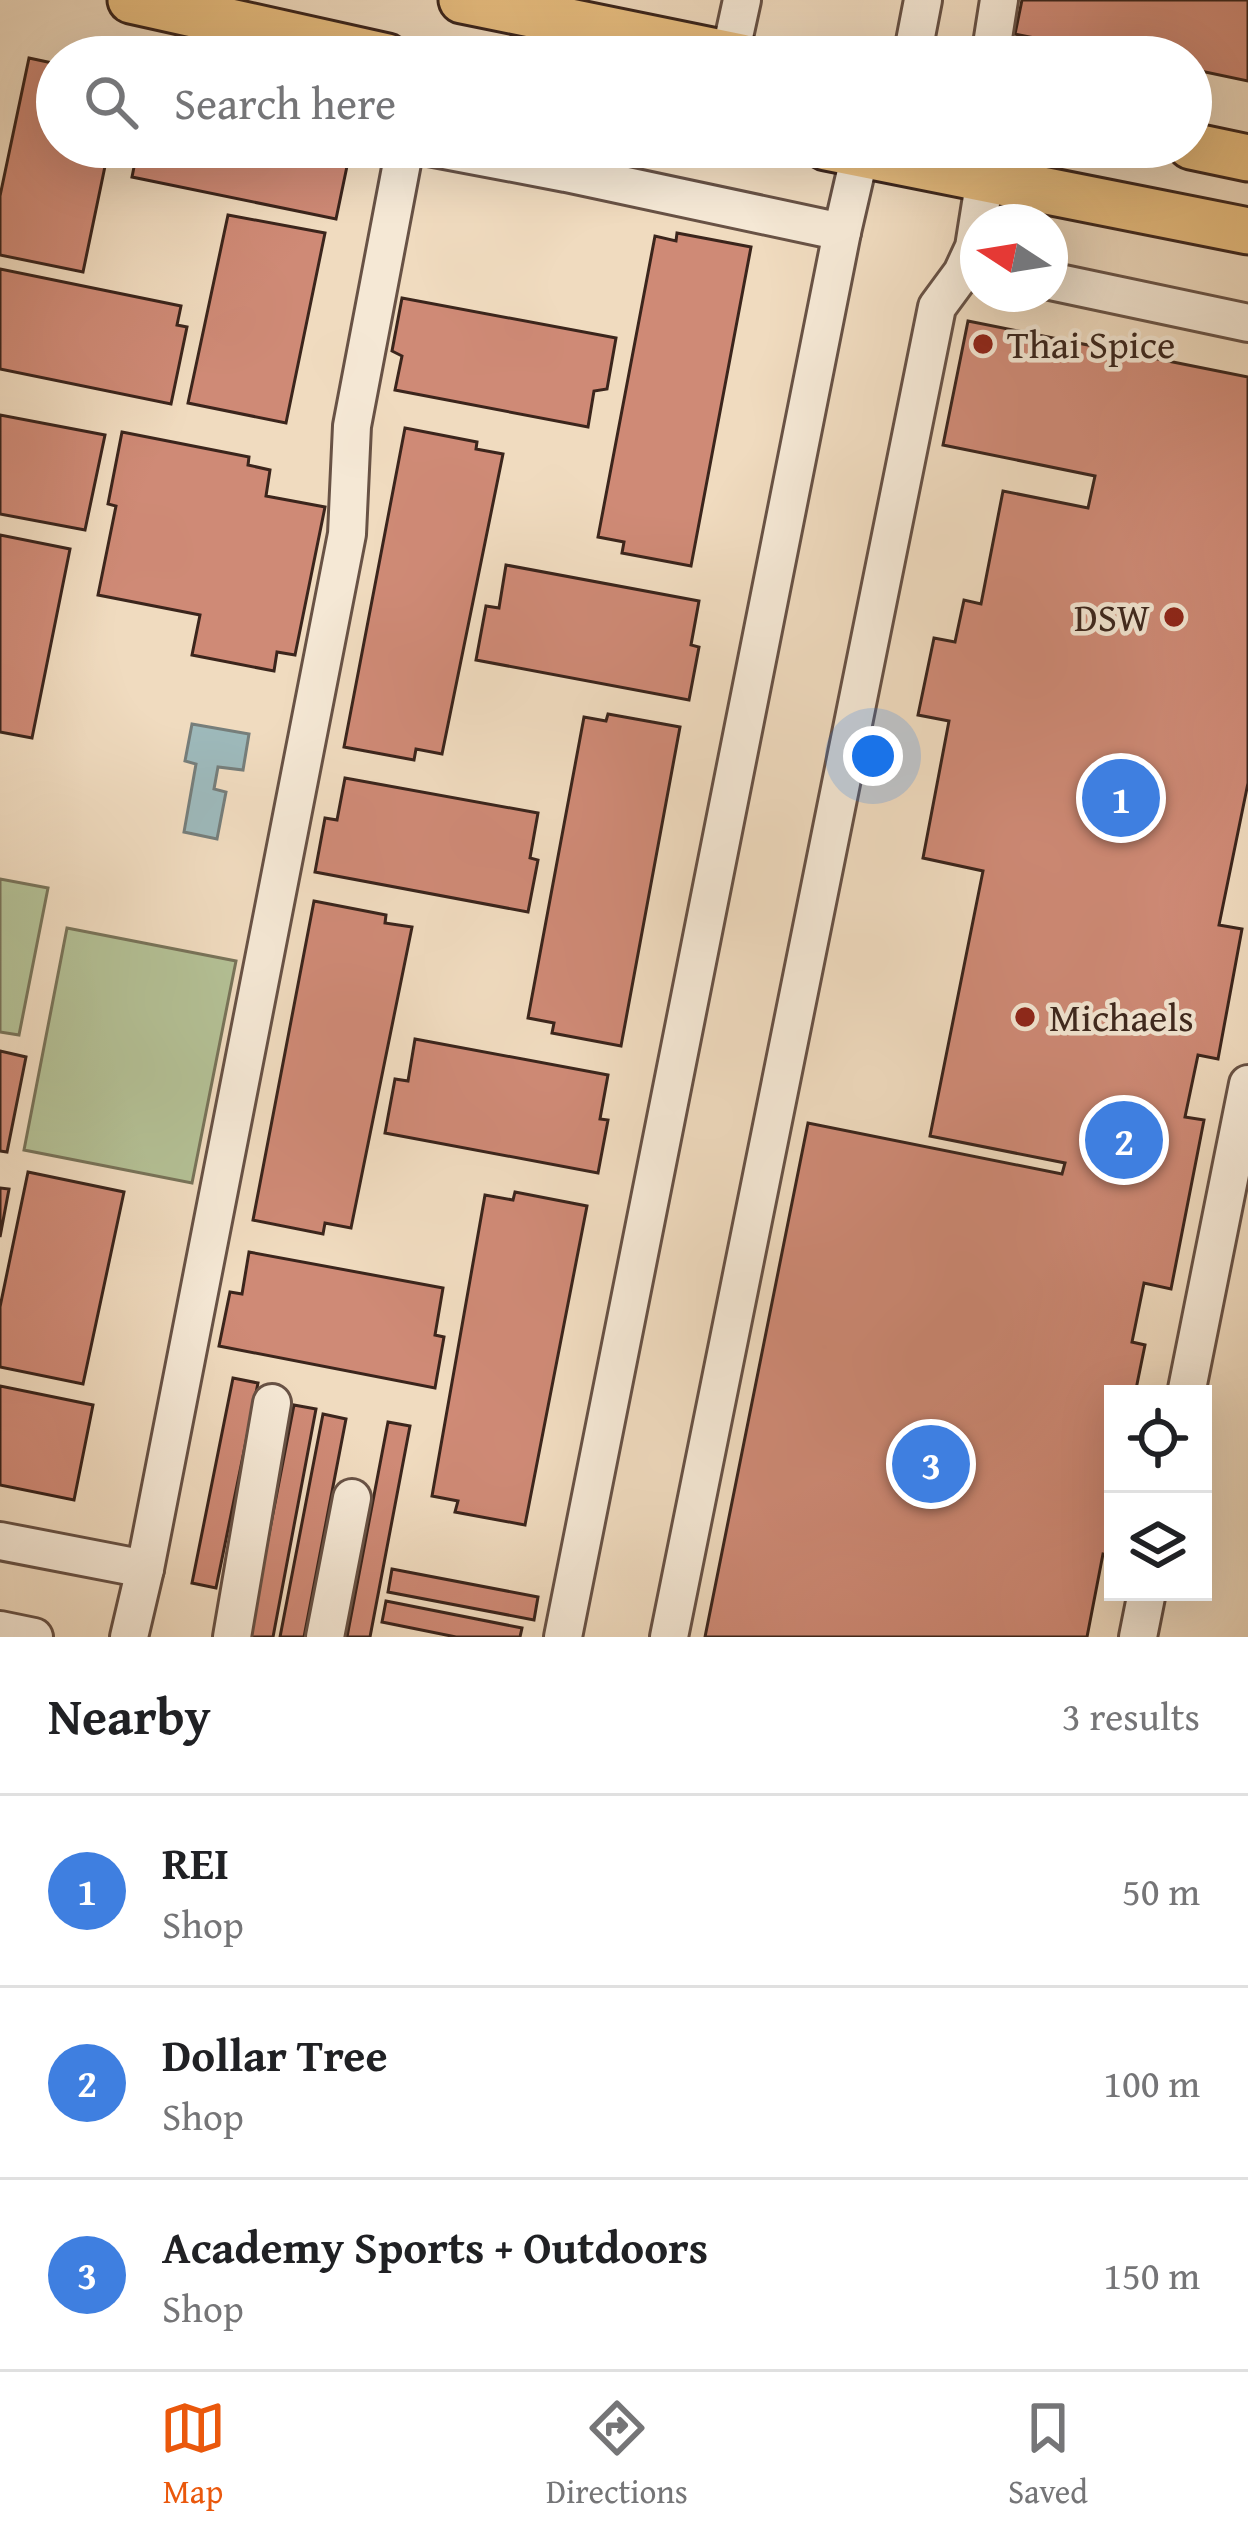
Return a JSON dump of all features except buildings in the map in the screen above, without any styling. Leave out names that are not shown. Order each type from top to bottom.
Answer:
[{"type":"main road","points":[[131,0],[198,7],[308,36]]},
{"type":"main road","points":[[462,0],[640,36]]},
{"type":"main road","points":[[1212,150],[1248,158]]},
{"type":"main road","points":[[1007,168],[1248,231]]},
{"type":"lane","points":[[738,36],[742,0]]},
{"type":"lane","points":[[916,36],[923,0]]},
{"type":"lane","points":[[993,36],[999,0]]},
{"type":"lane","points":[[129,1637],[347,534],[352,426],[401,168]]},
{"type":"lane","points":[[599,168],[842,232]]},
{"type":"lane","points":[[563,1637],[842,232],[843,168]]},
{"type":"lane","points":[[981,204],[987,168]]},
{"type":"lane","points":[[669,1637],[938,307],[960,279]]},
{"type":"lane","points":[[1068,285],[1248,323]]},
{"type":"lane","points":[[1188,1385],[1248,1084]]},
{"type":"lane","points":[[232,1637],[272,1403]]},
{"type":"lane","points":[[325,1637],[352,1498]]},
{"type":"lane","points":[[0,1540],[145,1569]]},
{"type":"lane","points":[[1144,1636],[1146,1601]]},
{"type":"lane","points":[[0,1630],[34,1637]]},
{"type":"green space","points":[[0,879],[48,888],[19,1035],[0,1032]]},
{"type":"green space","points":[[67,928],[236,961],[192,1183],[24,1150]]},
{"type":"water","points":[[192,724],[249,734],[243,770],[218,767],[214,789],[226,792],[217,839],[184,832],[196,764],[185,761]]},
{"type":"place","name":"Thai Spice","points":[[983,344]]},
{"type":"place","name":"DSW","points":[[1174,617]]},
{"type":"place","name":"REI","points":[[1121,798]]},
{"type":"place","name":"Michaels","points":[[1025,1017]]},
{"type":"place","name":"Dollar Tree","points":[[1124,1140]]},
{"type":"place","name":"Academy Sports + Outdoors","points":[[931,1464]]}]
